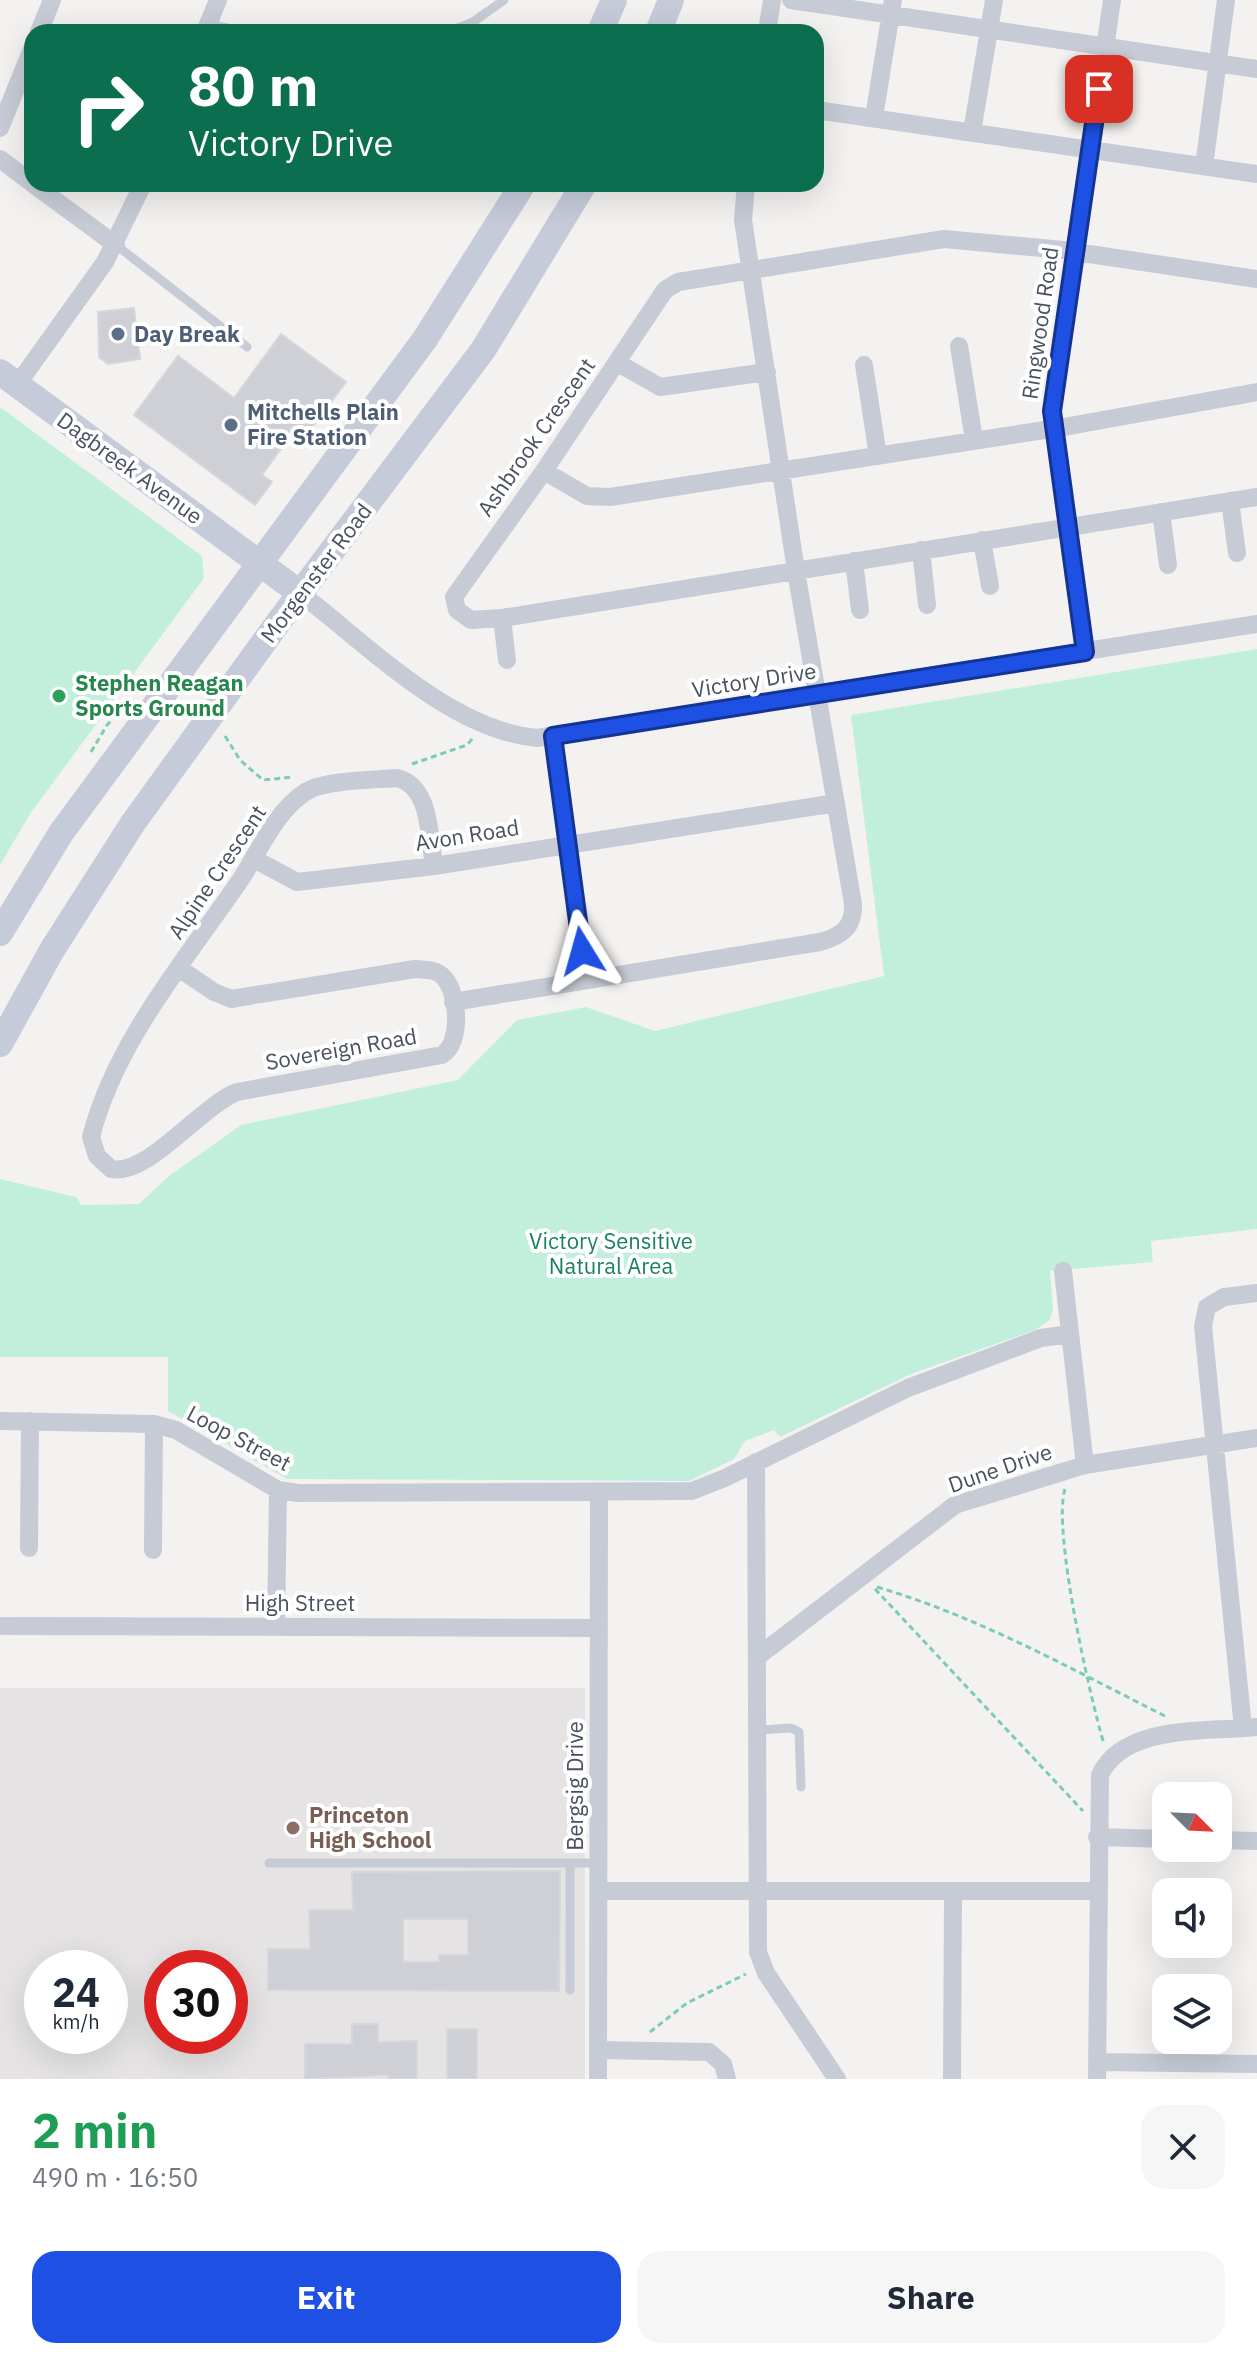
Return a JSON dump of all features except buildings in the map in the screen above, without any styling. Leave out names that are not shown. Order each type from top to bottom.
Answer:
[{"type":"main road","points":[[604,24],[614,0]]},
{"type":"main road","points":[[661,24],[671,0]]},
{"type":"main road","points":[[0,933],[61,833],[425,339],[518,192]]},
{"type":"main road","name":"Morgenster Road","points":[[0,1044],[52,950],[133,823],[300,593],[483,350],[579,192]]},
{"type":"main road","name":"Dagbreek Avenue","points":[[8,379],[300,593]]},
{"type":"street","points":[[42,24],[52,0]]},
{"type":"street","points":[[209,24],[218,0]]},
{"type":"street","points":[[768,24],[772,0]]},
{"type":"street","points":[[791,0],[892,7],[989,29],[1257,69]]},
{"type":"street","points":[[972,132],[994,0]]},
{"type":"street","name":"Ringwood Road","points":[[1085,652],[1052,428],[1074,252],[1112,0]]},
{"type":"street","points":[[1204,166],[1226,0]]},
{"type":"street","points":[[874,117],[892,7]]},
{"type":"street","points":[[0,128],[24,69]]},
{"type":"street","points":[[824,111],[1257,174]]},
{"type":"street","points":[[0,159],[24,178]]},
{"type":"street","points":[[43,192],[116,245]]},
{"type":"street","points":[[8,379],[116,245],[139,192]]},
{"type":"street","points":[[180,969],[214,992],[231,999],[415,969],[431,971],[446,980],[453,1002],[820,942],[842,934],[851,922],[853,904],[796,571],[743,220],[745,192]]},
{"type":"street","name":"Ashbrook Crescent","points":[[502,618],[471,620],[457,610],[454,597],[544,471],[665,290],[678,282],[944,239],[1074,252],[1257,279]]},
{"type":"street","points":[[959,346],[974,440]]},
{"type":"street","points":[[618,363],[660,387],[767,372]]},
{"type":"street","points":[[864,365],[878,456]]},
{"type":"street","points":[[544,471],[573,489],[598,498],[878,456],[1257,392]]},
{"type":"street","points":[[507,660],[502,618],[1257,497]]},
{"type":"street","points":[[1230,501],[1237,553]]},
{"type":"street","points":[[1161,512],[1168,565]]},
{"type":"street","points":[[982,540],[990,586]]},
{"type":"street","points":[[921,550],[927,605]]},
{"type":"street","points":[[854,561],[860,610]]},
{"type":"street","name":"Victory Drive","points":[[300,593],[439,701],[472,721],[508,736],[553,736],[1257,624]]},
{"type":"street","points":[[553,736],[586,978]]},
{"type":"street","points":[[318,787],[397,778],[415,786],[421,796],[434,866]]},
{"type":"street","name":"Alpine Crescent","points":[[97,1156],[91,1137],[133,1040],[297,799],[318,787]]},
{"type":"street","name":"Avon Road","points":[[254,859],[297,882],[434,866],[836,803]]},
{"type":"street","name":"Sovereign Road","points":[[97,1156],[111,1169],[134,1168],[216,1103],[237,1092],[442,1055],[453,1047],[457,1035],[453,1002]]},
{"type":"street","points":[[1063,1271],[1078,1468]]},
{"type":"street","points":[[1257,1293],[1224,1297],[1207,1307],[1203,1326],[1250,1728],[1135,1741],[1111,1756],[1097,1786],[1097,2070],[1257,2064]]},
{"type":"street","name":"Loop Street","points":[[0,1421],[154,1424],[176,1430],[278,1490],[692,1491],[908,1388],[1041,1338],[1070,1334]]},
{"type":"street","points":[[29,1548],[30,1421]]},
{"type":"street","points":[[153,1550],[154,1424]]},
{"type":"street","name":"Dune Drive","points":[[757,1657],[955,1505],[1078,1468],[1215,1442],[1257,1438]]},
{"type":"street","points":[[756,1462],[758,1952],[763,1967],[837,2079]]},
{"type":"street","points":[[276,1627],[278,1490]]},
{"type":"street","name":"Bergsig Drive","points":[[598,2079],[599,1493]]},
{"type":"street","name":"High Street","points":[[0,1626],[599,1628]]},
{"type":"street","points":[[1097,1837],[1152,1839]]},
{"type":"street","points":[[1232,1840],[1257,1841]]},
{"type":"street","points":[[599,1891],[1097,1891]]},
{"type":"street","points":[[952,2079],[953,1892]]},
{"type":"street","points":[[598,2050],[709,2052],[723,2064],[727,2079]]},
{"type":"lane","points":[[468,24],[504,0]]},
{"type":"lane","points":[[116,245],[247,347]]},
{"type":"lane","points":[[757,1730],[791,1728],[799,1732],[801,1787]]},
{"type":"lane","points":[[269,1863],[599,1863]]},
{"type":"lane","points":[[570,1864],[570,1990]]},
{"type":"path","points":[[225,736],[240,760],[263,780],[299,777],[318,787]]},
{"type":"path","points":[[397,778],[420,760],[467,745],[474,736]]},
{"type":"path","points":[[1078,1468],[1061,1501],[1063,1549],[1103,1742],[1111,1756]]},
{"type":"path","points":[[1097,1816],[1079,1809],[872,1586],[926,1602],[1026,1645],[1167,1718],[1176,1735]]},
{"type":"path","points":[[642,2050],[651,2031],[687,2003],[763,1967]]},
{"type":"shaded area","name":"Princeton High School","points":[[0,1688],[585,1688],[585,2079],[0,2079]]},
{"type":"green space","name":"Stephen Reagan Sports Ground","points":[[0,407],[202,556],[204,578],[30,814],[0,865]]},
{"type":"green space","name":"Victory Sensitive Natural Area","points":[[1257,649],[1257,1229],[1151,1241],[1153,1262],[1050,1271],[1053,1310],[1049,1321],[1035,1330],[911,1374],[780,1437],[774,1430],[745,1441],[734,1459],[689,1481],[287,1479],[168,1411],[168,1357],[0,1357],[0,1179],[76,1197],[81,1205],[139,1204],[169,1176],[241,1125],[458,1080],[517,1020],[586,1007],[655,1031],[884,976],[851,715]]},
{"type":"place","name":"Day Break","points":[[118,334]]},
{"type":"place","name":"Mitchells Plain Fire Station","points":[[231,425]]},
{"type":"place","name":"Stephen Reagan Sports Ground","points":[[59,696]]},
{"type":"place","name":"Princeton High School","points":[[293,1828]]},
{"type":"route","points":[[582,951],[553,736],[1085,652],[1052,411],[1099,89]]}]
